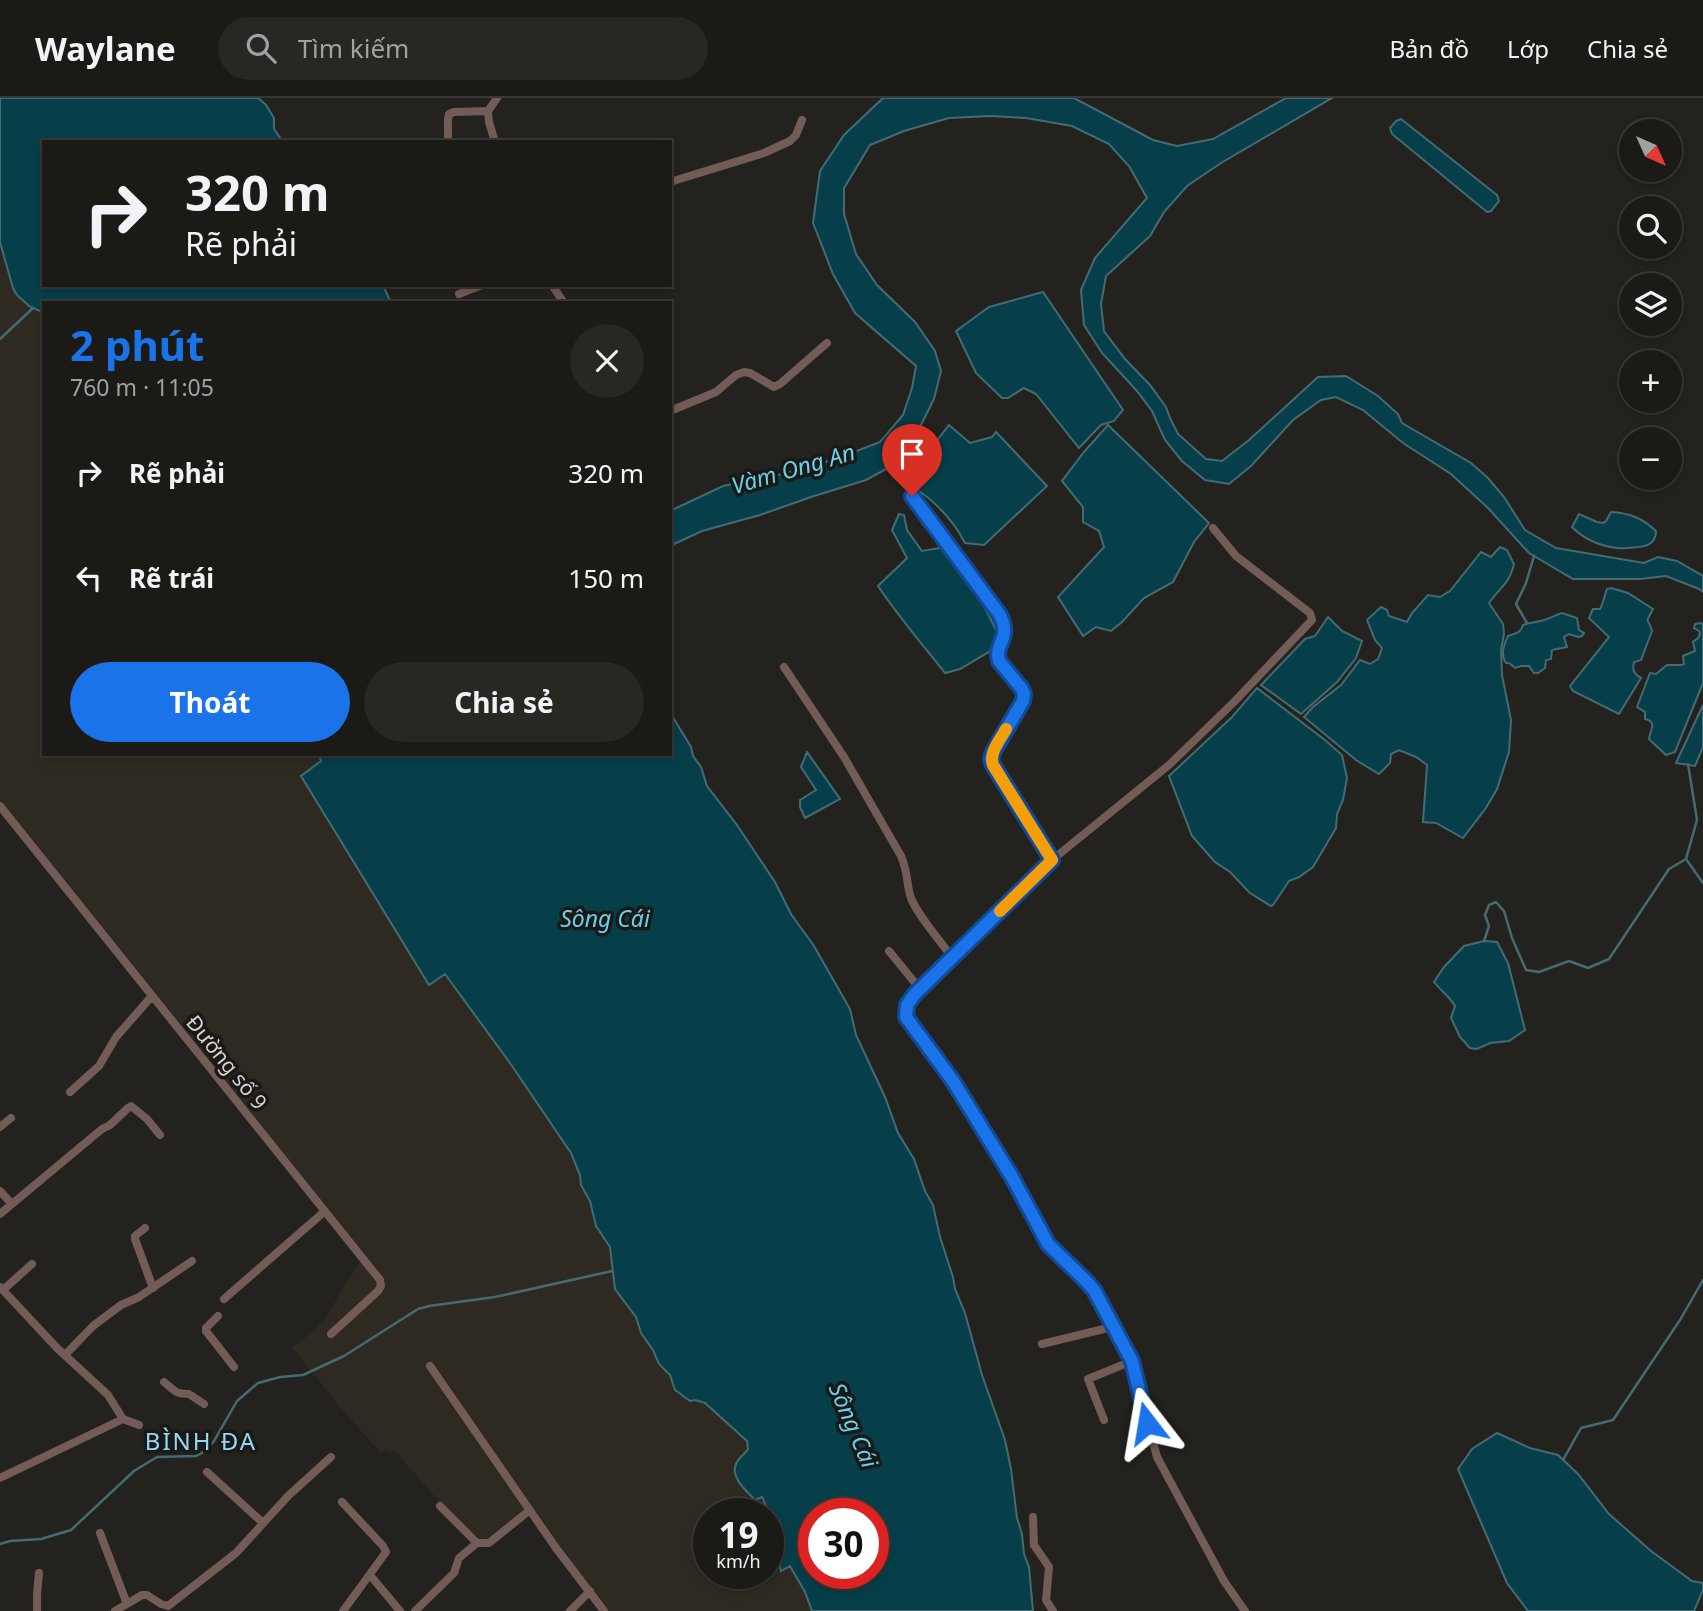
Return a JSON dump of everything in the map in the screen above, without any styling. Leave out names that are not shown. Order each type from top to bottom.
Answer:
[{"type":"street","points":[[494,140],[488,111],[498,98]]},
{"type":"street","points":[[448,140],[449,114],[488,111]]},
{"type":"street","points":[[672,181],[779,146],[793,139],[802,120]]},
{"type":"street","points":[[458,294],[477,287]]},
{"type":"street","points":[[672,410],[716,392],[736,374],[744,372],[774,387],[827,343]]},
{"type":"street","points":[[912,496],[1005,625],[1005,636],[997,655],[1024,694],[1023,701],[991,759],[1052,860]]},
{"type":"street","points":[[1213,528],[1236,556],[1310,613],[1312,620],[1169,765],[1052,860],[952,957],[907,1005],[906,1017],[953,1081],[1012,1177],[1048,1244],[1094,1290],[1132,1361],[1157,1457],[1224,1581],[1245,1611]]},
{"type":"street","points":[[784,667],[844,757],[901,856],[914,905],[952,957]]},
{"type":"street","name":"Đường số 9","points":[[0,806],[380,1280],[378,1291],[331,1334]]},
{"type":"street","points":[[889,951],[920,989]]},
{"type":"street","points":[[70,1092],[99,1066],[116,1037],[152,996]]},
{"type":"street","points":[[0,1214],[128,1108],[131,1107],[147,1119],[160,1135]]},
{"type":"street","points":[[0,1127],[11,1118]]},
{"type":"street","points":[[0,1191],[12,1204]]},
{"type":"street","points":[[224,1299],[325,1211]]},
{"type":"street","points":[[145,1228],[135,1239],[153,1288]]},
{"type":"street","points":[[65,1355],[93,1326],[121,1305],[139,1297],[192,1261]]},
{"type":"street","points":[[32,1264],[1,1289],[108,1395],[123,1419],[139,1425]]},
{"type":"street","points":[[218,1315],[206,1331],[234,1367]]},
{"type":"street","points":[[1042,1344],[1112,1327]]},
{"type":"street","points":[[1104,1420],[1088,1379],[1132,1361]]},
{"type":"street","points":[[430,1366],[556,1548],[604,1611]]},
{"type":"street","points":[[164,1382],[180,1395],[189,1394],[204,1404]]},
{"type":"street","points":[[0,1478],[123,1419]]},
{"type":"street","points":[[115,1611],[142,1595],[148,1595],[167,1606],[236,1553],[288,1496],[331,1457]]},
{"type":"street","points":[[207,1472],[263,1523]]},
{"type":"street","points":[[342,1502],[386,1552],[343,1611]]},
{"type":"street","points":[[440,1506],[477,1543]]},
{"type":"street","points":[[415,1611],[454,1573],[459,1558],[477,1543],[489,1543],[530,1510]]},
{"type":"street","points":[[1033,1517],[1033,1541],[1049,1567],[1046,1600],[1053,1611]]},
{"type":"street","points":[[100,1533],[127,1604]]},
{"type":"street","points":[[37,1611],[39,1573]]},
{"type":"street","points":[[370,1574],[400,1611]]},
{"type":"street","points":[[570,1611],[590,1591]]},
{"type":"shaded area","points":[[0,242],[17,295],[29,306],[42,312],[42,756],[320,756],[321,760],[301,776],[429,985],[444,973],[571,1153],[580,1175],[581,1186],[590,1201],[596,1226],[610,1247],[615,1288],[636,1317],[641,1333],[659,1364],[670,1375],[675,1390],[683,1396],[705,1403],[747,1441],[748,1449],[739,1459],[738,1480],[752,1498],[693,1498],[693,1589],[784,1589],[784,1570],[789,1566],[798,1581],[798,1589],[803,1589],[812,1611],[609,1611],[532,1505],[488,1540],[479,1539],[441,1503],[394,1450],[381,1453],[292,1347],[326,1318],[364,1256],[0,800]]},
{"type":"water","points":[[0,98],[258,98],[274,118],[274,129],[282,140],[42,140],[42,287],[384,287],[390,301],[42,301],[42,312],[29,306],[17,295],[0,242]]},
{"type":"water","points":[[1074,98],[1153,140],[1177,146],[1213,139],[1286,98],[1332,98],[1187,186],[1164,212],[1150,236],[1106,276],[1101,304],[1104,331],[1166,407],[1178,434],[1206,459],[1222,461],[1318,377],[1346,376],[1378,396],[1398,414],[1402,423],[1471,463],[1504,497],[1525,530],[1556,548],[1644,563],[1658,557],[1677,561],[1703,576],[1703,592],[1666,576],[1640,579],[1573,579],[1529,553],[1488,508],[1451,474],[1403,443],[1363,410],[1336,397],[1321,400],[1293,420],[1251,466],[1229,484],[1205,480],[1182,461],[1165,440],[1152,411],[1102,353],[1084,325],[1081,290],[1095,258],[1147,198],[1129,166],[1109,144],[1072,126],[1026,118],[990,116],[949,118],[904,131],[870,145],[844,188],[844,214],[856,254],[877,285],[915,322],[935,351],[941,371],[934,399],[899,462],[866,480],[702,531],[672,545],[672,510],[723,486],[783,474],[839,458],[880,442],[903,415],[916,366],[855,313],[833,274],[813,223],[820,171],[844,135],[882,99]]},
{"type":"water","points":[[1401,119],[1497,195],[1499,201],[1491,211],[1487,212],[1392,134],[1390,128]]},
{"type":"water","points":[[1043,292],[1123,410],[1114,421],[1101,425],[1079,448],[1036,394],[1024,388],[1008,398],[1002,398],[976,373],[956,331],[989,307]]},
{"type":"water","points":[[949,425],[970,443],[992,437],[996,432],[1047,486],[984,545],[965,543],[943,512],[913,487],[912,473]]},
{"type":"water","points":[[1108,425],[1209,523],[1194,542],[1173,582],[1144,598],[1111,631],[1096,627],[1083,636],[1058,597],[1104,547],[1099,531],[1083,522],[1083,507],[1062,481]]},
{"type":"water","points":[[1611,512],[1630,515],[1646,523],[1656,531],[1653,541],[1643,546],[1611,547],[1598,544],[1572,527],[1579,514],[1603,523]]},
{"type":"water","points":[[899,514],[904,515],[907,530],[922,551],[945,547],[981,600],[997,632],[992,650],[960,669],[945,673],[878,586],[907,558],[892,530]]},
{"type":"water","points":[[1500,547],[1507,550],[1514,564],[1507,581],[1489,603],[1503,624],[1502,675],[1511,720],[1509,752],[1497,789],[1463,838],[1436,823],[1423,822],[1427,765],[1399,750],[1391,754],[1390,763],[1379,774],[1356,760],[1304,717],[1341,685],[1360,660],[1370,664],[1378,659],[1382,648],[1375,640],[1367,620],[1381,607],[1387,610],[1389,616],[1407,622],[1428,595],[1440,597],[1450,591],[1481,552],[1491,557]]},
{"type":"water","points":[[1607,589],[1628,593],[1653,609],[1648,619],[1652,631],[1641,660],[1633,665],[1634,672],[1641,678],[1619,714],[1573,691],[1570,686],[1609,637],[1589,618],[1593,609],[1600,609]]},
{"type":"water","points":[[1562,613],[1577,618],[1579,630],[1584,633],[1582,636],[1569,634],[1564,637],[1567,647],[1552,650],[1551,659],[1546,660],[1545,668],[1538,673],[1534,673],[1529,666],[1515,668],[1506,663],[1503,653],[1508,636],[1519,632],[1523,625]]},
{"type":"water","points":[[1328,617],[1342,631],[1362,641],[1356,658],[1337,682],[1301,714],[1261,685],[1305,639],[1315,636]]},
{"type":"water","points":[[1695,624],[1703,624],[1703,683],[1675,752],[1666,755],[1649,739],[1652,724],[1645,719],[1645,712],[1637,707],[1650,673],[1656,674],[1667,665],[1684,664],[1683,656],[1695,651],[1693,642],[1700,634],[1694,628]]},
{"type":"water","points":[[1257,688],[1342,755],[1347,778],[1336,828],[1313,867],[1289,881],[1271,906],[1250,893],[1230,872],[1215,862],[1192,836],[1169,776],[1232,717]]},
{"type":"water","points":[[1703,705],[1703,747],[1695,766],[1676,763]]},
{"type":"water","name":"Sông Cái","points":[[672,714],[701,767],[707,786],[775,882],[791,914],[814,946],[850,1009],[856,1035],[885,1097],[898,1133],[914,1159],[933,1205],[955,1289],[1005,1440],[1017,1518],[1029,1567],[1033,1611],[812,1611],[803,1589],[889,1589],[889,1498],[798,1498],[798,1580],[790,1566],[784,1569],[784,1498],[753,1498],[735,1474],[737,1462],[748,1449],[747,1441],[705,1403],[690,1401],[675,1390],[670,1375],[659,1364],[641,1333],[636,1317],[615,1289],[610,1247],[596,1226],[590,1201],[581,1185],[571,1153],[445,974],[429,985],[301,776],[321,761],[320,756],[672,756]]},
{"type":"water","points":[[807,752],[840,799],[805,818],[800,800],[816,790],[801,767]]},
{"type":"water","points":[[1484,941],[1497,942],[1508,963],[1525,1030],[1509,1041],[1490,1043],[1477,1049],[1470,1048],[1460,1037],[1451,1018],[1455,1006],[1434,982],[1464,946]]},
{"type":"water","points":[[1497,1433],[1530,1448],[1558,1455],[1578,1474],[1609,1514],[1651,1551],[1692,1581],[1703,1583],[1703,1590],[1694,1611],[1528,1611],[1507,1583],[1458,1469],[1472,1449]]},
{"type":"waterway","points":[[0,339],[33,308]]},
{"type":"waterway","points":[[1527,623],[1516,604],[1534,556]]},
{"type":"waterway","points":[[1688,764],[1697,820],[1686,859],[1703,883]]},
{"type":"waterway","points":[[1484,941],[1489,926],[1485,915],[1489,905],[1496,902],[1504,911],[1526,970],[1539,972],[1569,961],[1588,968],[1609,959],[1669,869],[1686,859]]},
{"type":"waterway","points":[[0,1544],[41,1539],[71,1530],[134,1471],[157,1457],[196,1456],[207,1450],[237,1401],[258,1383],[303,1375],[344,1356],[418,1309],[495,1297],[612,1271]]},
{"type":"waterway","points":[[1563,1460],[1581,1428],[1613,1420],[1680,1320],[1703,1280]]},
{"type":"slow traffic","points":[[1000,911],[1052,860],[993,765],[993,752],[1006,729]]},
{"type":"district","name":"BÌNH ĐA","points":[[201,1440]]},
{"type":"route","points":[[912,496],[1005,625],[1005,636],[997,655],[1024,694],[1023,701],[991,759],[1052,860],[914,995],[907,1005],[906,1017],[953,1081],[1012,1177],[1048,1244],[1094,1290],[1132,1361],[1147,1423]]},
{"type":"water label","name":"Vàm Ong An","points":[[793,468]]}]
